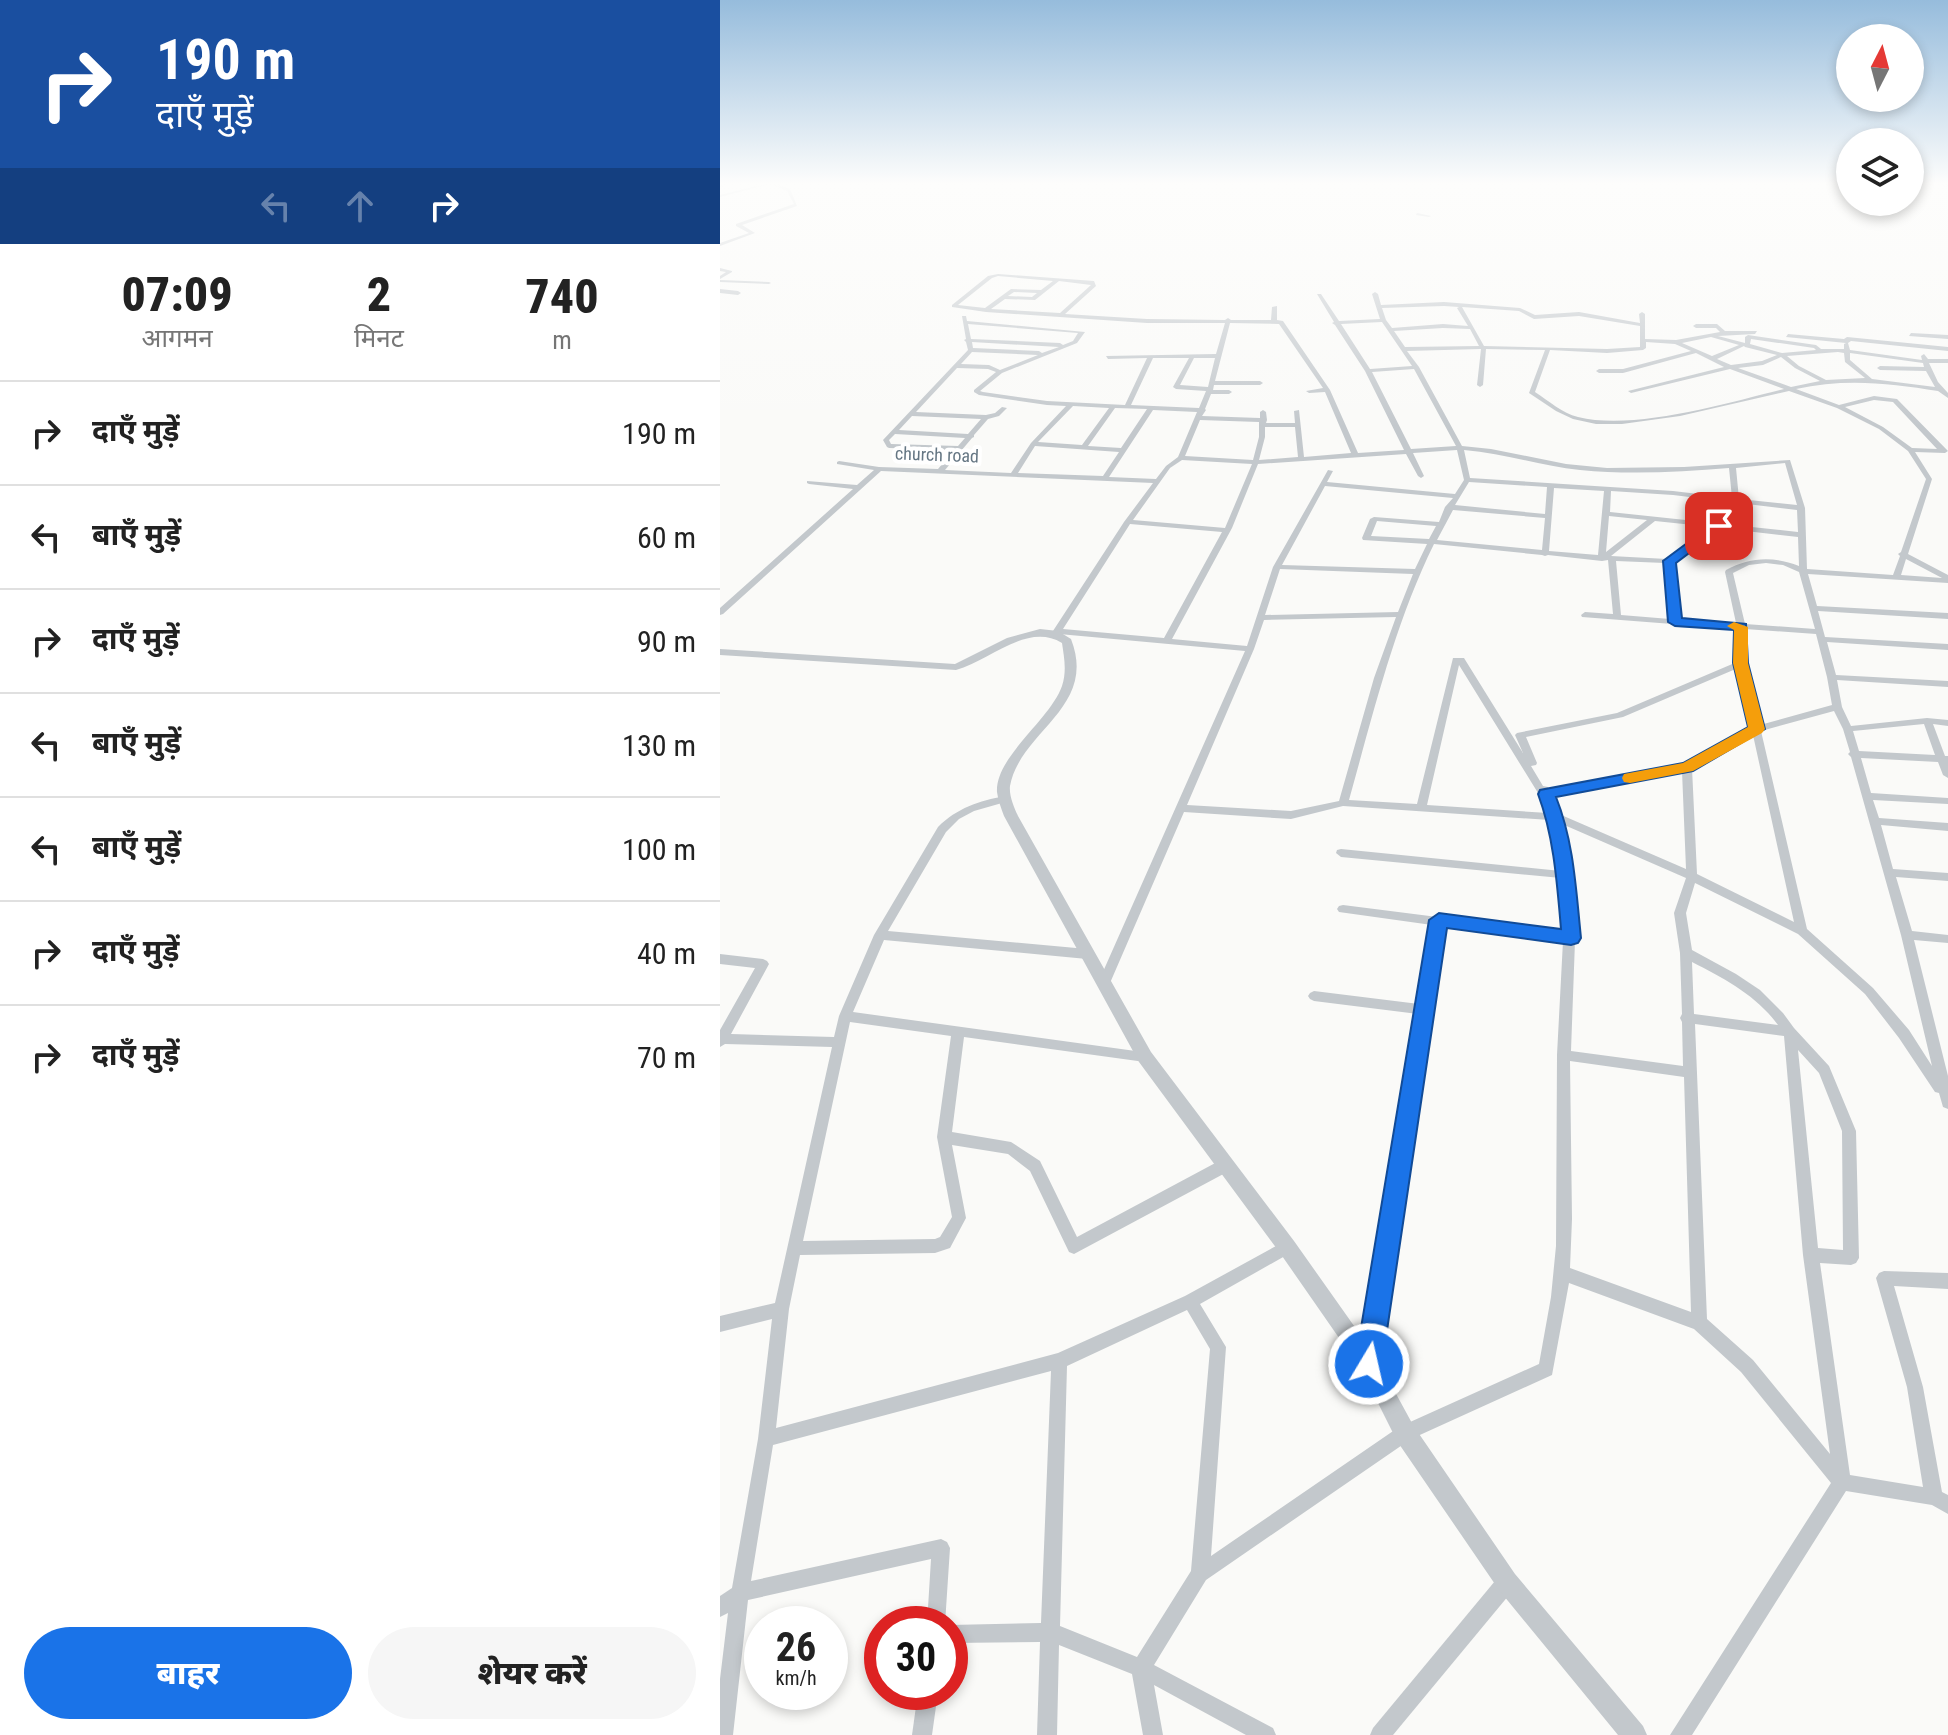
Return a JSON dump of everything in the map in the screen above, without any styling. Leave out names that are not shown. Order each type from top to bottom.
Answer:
[{"type":"street","points":[[720,269],[730,272],[720,280]]},
{"type":"street","points":[[1061,315],[1094,285],[1092,282],[990,277],[954,306],[986,310],[1147,321],[1228,320],[1285,324],[1327,390],[1355,454]]},
{"type":"street","points":[[986,310],[1013,290],[1042,292],[1058,279]]},
{"type":"street","points":[[720,280],[769,283]]},
{"type":"street","points":[[720,291],[738,293]]},
{"type":"street","points":[[1343,803],[1401,614],[1432,540],[1467,480],[1460,448],[1416,367],[1383,320],[1375,294]]},
{"type":"street","points":[[1319,295],[1368,371],[1421,476]]},
{"type":"street","points":[[1380,307],[1444,304],[1460,308],[1520,310],[1534,317],[1579,314],[1641,325]]},
{"type":"street","points":[[1274,321],[1275,307]]},
{"type":"street","points":[[961,308],[971,350]]},
{"type":"street","points":[[1460,308],[1469,328],[1483,347],[1480,385]]},
{"type":"street","points":[[1404,349],[1643,348],[1642,314]]},
{"type":"street","points":[[1056,632],[1128,522],[1168,467],[1181,458],[1211,388],[1228,320]]},
{"type":"street","points":[[1335,323],[1383,320]]},
{"type":"street","points":[[965,322],[1081,330],[1075,342],[1000,372],[976,391],[989,396],[1151,408],[1297,425]]},
{"type":"street","points":[[1742,322],[1742,331]]},
{"type":"street","points":[[1696,326],[1717,326],[1724,333]]},
{"type":"street","points":[[1391,330],[1469,328]]},
{"type":"street","points":[[1642,340],[1676,342],[1742,331],[1847,337],[1922,348],[1948,346]]},
{"type":"street","points":[[1711,335],[1782,355],[1797,367],[1823,380]]},
{"type":"street","points":[[1911,335],[1948,337]]},
{"type":"street","points":[[1711,359],[1745,345],[1748,337],[1816,347],[1820,351]]},
{"type":"street","points":[[1847,337],[1847,361],[1869,379]]},
{"type":"street","points":[[967,340],[1065,345]]},
{"type":"street","points":[[1918,341],[1948,346]]},
{"type":"street","points":[[1676,342],[1730,367],[1839,407],[1881,428],[1910,450],[1929,479],[1896,578]]},
{"type":"street","points":[[1922,348],[1938,388],[1948,396]]},
{"type":"street","points":[[1548,349],[1532,393],[1575,418],[1610,420],[1677,416],[1823,380],[1869,379],[1948,387]]},
{"type":"street","points":[[971,350],[1045,353]]},
{"type":"street","points":[[960,448],[889,446],[886,440],[971,350]]},
{"type":"street","points":[[1631,391],[1730,367],[1763,363],[1782,355],[1820,351],[1846,351],[1926,364]]},
{"type":"street","points":[[1599,371],[1623,371],[1694,352]]},
{"type":"street","points":[[1108,357],[1219,356]]},
{"type":"street","points":[[1127,406],[1151,357]]},
{"type":"street","points":[[1192,357],[1176,387],[1211,388],[1260,383]]},
{"type":"street","points":[[1880,368],[1948,361]]},
{"type":"street","points":[[957,366],[989,367],[1000,372]]},
{"type":"street","points":[[1368,371],[1416,367]]},
{"type":"street","points":[[1211,388],[1229,392]]},
{"type":"street","points":[[1309,391],[1327,390]]},
{"type":"street","points":[[1839,407],[1874,398],[1895,400],[1946,451]]},
{"type":"street","points":[[1014,474],[1033,444],[1071,404]]},
{"type":"street","points":[[1084,447],[1113,406]]},
{"type":"street","points":[[912,414],[986,417],[997,415],[1004,408]]},
{"type":"street","points":[[1105,478],[1151,408]]},
{"type":"street","points":[[1297,411],[1301,458]]},
{"type":"street","points":[[940,471],[986,417]]},
{"type":"street","points":[[1167,641],[1257,462],[1263,419]]},
{"type":"street","points":[[893,432],[972,436]]},
{"type":"street","points":[[1033,444],[1123,450]]},
{"type":"street","points":[[1181,458],[1257,462],[1460,448],[1492,449],[1577,468],[1615,470],[1673,471],[1788,461],[1801,508],[1803,571],[1832,677],[1837,707],[1848,729],[1943,1066],[1946,1099]]},
{"type":"street","points":[[1910,450],[1946,451]]},
{"type":"street","points":[[839,463],[879,469]]},
{"type":"street","points":[[1732,466],[1736,500]]},
{"type":"street","name":"church road","points":[[720,612],[879,469],[1159,481]]},
{"type":"street","points":[[1615,470],[1607,514],[1607,560],[1617,618]]},
{"type":"street","points":[[1104,983],[1250,649],[1277,567],[1330,471]]},
{"type":"street","points":[[1673,471],[1673,493]]},
{"type":"street","points":[[1467,480],[1673,493],[1801,508]]},
{"type":"street","points":[[809,482],[857,487]]},
{"type":"street","points":[[1324,484],[1456,496]]},
{"type":"street","points":[[1545,554],[1551,486]]},
{"type":"street","points":[[1449,507],[1548,516]]},
{"type":"street","points":[[1607,514],[1803,535]]},
{"type":"street","points":[[1442,524],[1374,519],[1366,538],[1432,540],[1607,560],[1669,561],[1719,526]]},
{"type":"street","points":[[1607,560],[1653,519]]},
{"type":"street","points":[[1128,522],[1225,530]]},
{"type":"street","points":[[1902,554],[1948,580]]},
{"type":"street","points":[[1802,931],[1741,663],[1741,627],[1729,572],[1744,562],[1763,560],[1791,564],[1803,571],[1948,580]]},
{"type":"street","points":[[1669,561],[1675,622]]},
{"type":"street","points":[[1277,567],[1419,572]]},
{"type":"street","points":[[1814,608],[1948,616]]},
{"type":"street","points":[[1262,618],[1401,614]]},
{"type":"street","points":[[1585,615],[1948,647]]},
{"type":"street","points":[[1056,632],[1069,647],[1067,689],[1014,765],[1004,786],[1011,816],[1145,1057],[1287,1247],[1369,1364],[1405,1433],[1507,1582],[1630,1733]]},
{"type":"street","points":[[720,652],[956,667],[979,659],[1019,637],[1056,632],[1250,649]]},
{"type":"street","points":[[1421,809],[1456,660],[1461,660],[1546,794]]},
{"type":"street","points":[[1153,1735],[1141,1668],[1200,1574],[1405,1433],[1546,1369],[1562,1273],[1563,1055],[1571,938],[1566,875],[1555,817],[1519,736],[1620,715],[1741,663]]},
{"type":"street","points":[[1832,677],[1948,684]]},
{"type":"street","points":[[1546,794],[1687,767],[1757,729],[1837,707]]},
{"type":"street","points":[[1848,729],[1927,721],[1948,723]]},
{"type":"street","points":[[1927,721],[1945,759],[1948,775]]},
{"type":"street","points":[[1853,754],[1945,759]]},
{"type":"street","points":[[1687,767],[1692,876],[1680,913],[1686,953],[1699,1323]]},
{"type":"street","points":[[1866,796],[1948,801]]},
{"type":"street","points":[[723,1735],[740,1593],[766,1439],[781,1309],[845,1016],[880,935],[942,830],[952,818],[970,806],[1005,799]]},
{"type":"street","points":[[1181,808],[1291,815],[1343,803],[1555,817],[1692,876],[1802,931],[1869,991],[1904,1034],[1946,1099]]},
{"type":"street","points":[[1874,821],[1948,827]]},
{"type":"street","points":[[1341,853],[1566,875]]},
{"type":"street","points":[[1888,872],[1948,877]]},
{"type":"street","points":[[1343,909],[1571,938]]},
{"type":"street","points":[[1369,1364],[1439,920]]},
{"type":"street","points":[[880,935],[1087,954]]},
{"type":"street","points":[[1907,935],[1948,939]]},
{"type":"street","points":[[1686,953],[1753,989],[1774,1006],[1790,1032],[1824,1070],[1849,1131],[1851,1258],[1811,1255]]},
{"type":"street","points":[[720,959],[763,964],[721,1041],[838,1042]]},
{"type":"street","points":[[1314,996],[1425,1010]]},
{"type":"street","points":[[845,1016],[1145,1057]]},
{"type":"street","points":[[1686,1018],[1790,1032]]},
{"type":"street","points":[[794,1248],[935,1246],[945,1243],[959,1218],[944,1137],[958,1031]]},
{"type":"street","points":[[1680,1735],[1842,1482],[1811,1255],[1790,1032]]},
{"type":"street","points":[[1563,1055],[1690,1072]]},
{"type":"street","points":[[944,1137],[1011,1148],[1035,1166],[1074,1247],[1224,1166]]},
{"type":"street","points":[[766,1439],[1059,1361],[1190,1301],[1287,1247]]},
{"type":"street","points":[[1562,1273],[1699,1323],[1747,1366],[1842,1482],[1941,1501],[1915,1387],[1884,1278],[1948,1281]]},
{"type":"street","points":[[1190,1301],[1218,1347],[1200,1574]]},
{"type":"street","points":[[720,1324],[781,1309]]},
{"type":"street","points":[[1047,1735],[1059,1361]]},
{"type":"street","points":[[720,1608],[740,1593],[941,1548],[937,1606]]},
{"type":"street","points":[[1380,1735],[1507,1582]]},
{"type":"street","points":[[968,1634],[1051,1632],[1141,1668],[1266,1735]]},
{"type":"street","points":[[922,1735],[925,1710]]},
{"type":"slow traffic","points":[[1630,778],[1687,767],[1757,729],[1741,663],[1741,627],[1734,626]]},
{"type":"route","points":[[1369,1364],[1439,920],[1571,938],[1566,875],[1555,817],[1546,794],[1687,767],[1757,729],[1741,663],[1741,627],[1675,622],[1669,561],[1719,526]]}]
